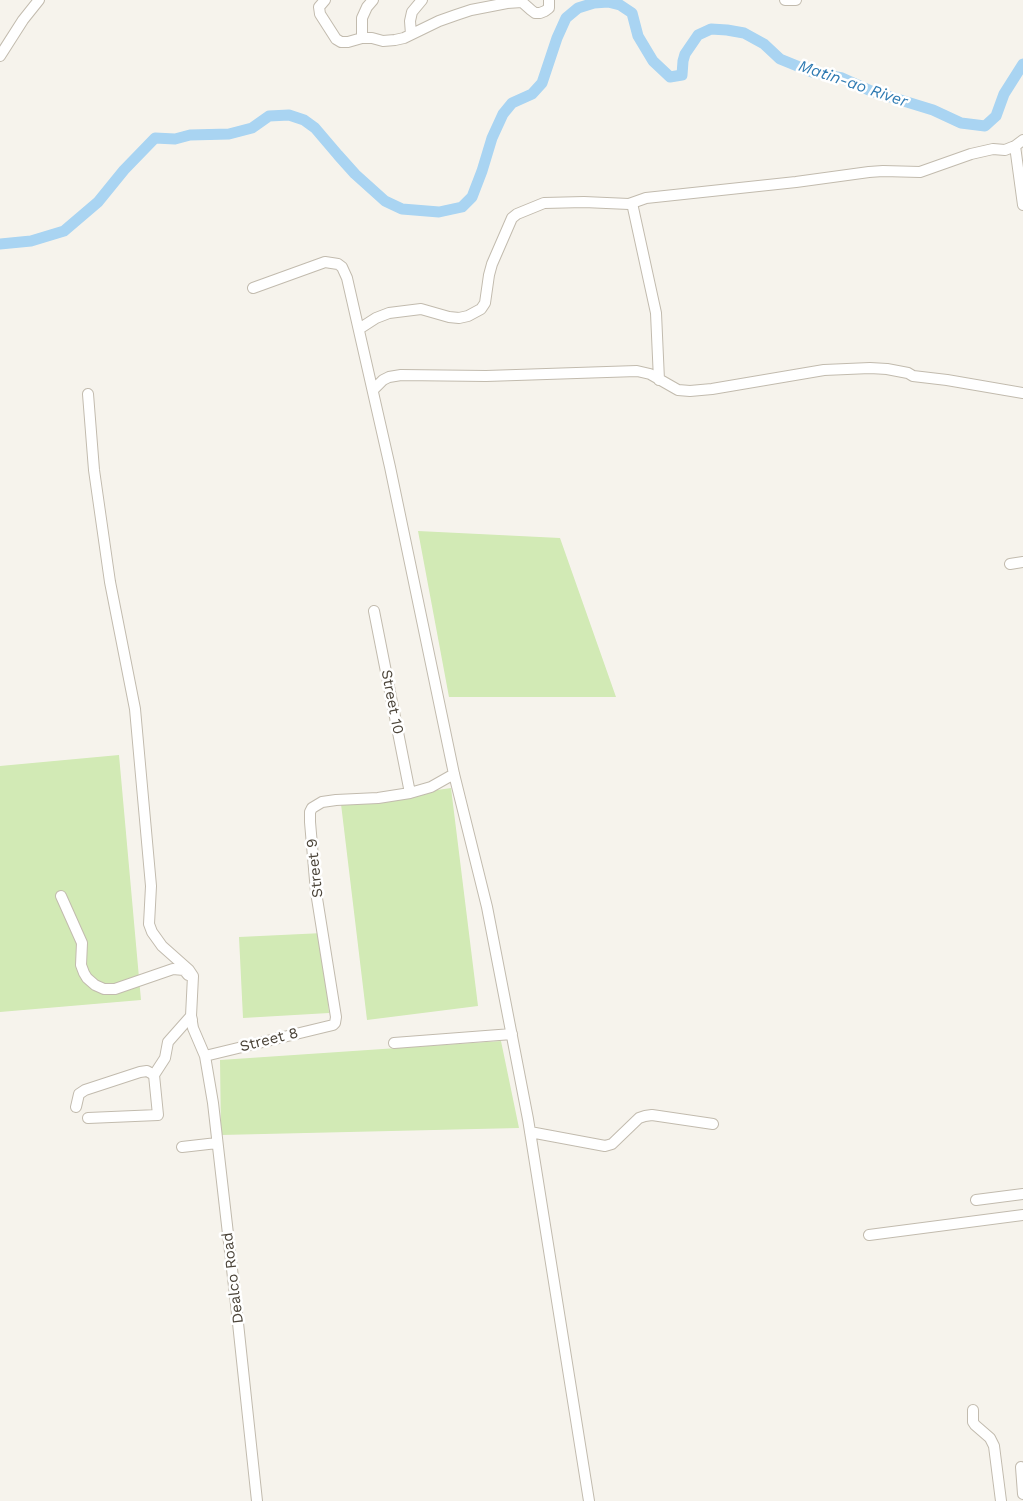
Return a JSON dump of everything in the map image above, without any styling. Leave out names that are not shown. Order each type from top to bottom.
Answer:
[{"type":"street","points":[[0,56],[30,10],[39,0]]},
{"type":"street","points":[[325,0],[319,10],[336,39],[341,42],[362,38],[383,41],[404,38],[439,21],[471,10],[519,1],[525,3],[535,13],[540,13],[549,8],[549,0]]},
{"type":"street","points":[[362,38],[362,18],[373,0]]},
{"type":"street","points":[[411,34],[410,21],[412,12],[422,0]]},
{"type":"street","points":[[785,0],[796,0]]},
{"type":"street","points":[[359,329],[388,313],[421,309],[459,318],[481,310],[485,304],[492,264],[510,223],[516,214],[548,202],[626,204],[646,198],[869,172],[920,172],[971,154],[993,149],[1005,150],[1019,143],[1023,205]]},
{"type":"street","points":[[632,203],[656,313],[659,380]]},
{"type":"street","points":[[254,288],[325,262],[338,264],[342,267],[347,278],[454,774],[487,907],[530,1132],[589,1501]]},
{"type":"street","points":[[372,390],[388,377],[401,375],[486,376],[637,371],[646,372],[678,390],[697,391],[824,370],[880,368],[908,373],[913,376],[1023,393]]},
{"type":"street","points":[[88,394],[94,470],[110,582],[135,709],[150,886],[150,924],[152,932],[162,946],[189,970],[193,981]]},
{"type":"street","points":[[1010,564],[1023,562]]},
{"type":"street","name":"Street 10","points":[[374,610],[410,793]]},
{"type":"street","points":[[410,793],[431,787],[454,774]]},
{"type":"street","name":"Street 9","points":[[333,1025],[336,1017],[316,892],[310,812],[312,808],[322,802],[378,798],[410,793]]},
{"type":"street","points":[[61,896],[82,943],[82,969],[95,986],[104,989],[115,989],[174,969],[184,970],[193,981]]},
{"type":"street","name":"Dealco Road","points":[[193,981],[192,1028],[205,1056],[213,1103],[257,1501]]},
{"type":"street","points":[[88,1118],[158,1115],[154,1075],[165,1058],[168,1042],[191,1016]]},
{"type":"street","name":"Street 8","points":[[205,1056],[333,1025]]},
{"type":"street","points":[[394,1043],[512,1034]]},
{"type":"street","points":[[76,1107],[80,1094],[85,1090],[140,1072],[147,1071],[154,1075]]},
{"type":"street","points":[[530,1132],[606,1146],[612,1144],[639,1118],[644,1116],[652,1115],[713,1124]]},
{"type":"street","points":[[182,1147],[217,1143]]},
{"type":"street","points":[[976,1200],[1023,1194]]},
{"type":"street","points":[[869,1235],[1023,1215]]},
{"type":"street","points":[[973,1410],[974,1425],[990,1438],[994,1446],[1001,1501]]},
{"type":"street","points":[[1020,1467],[1023,1494]]},
{"type":"green space","points":[[418,531],[560,538],[616,697],[449,697]]},
{"type":"green space","points":[[119,755],[141,1000],[0,1012],[0,766]]},
{"type":"green space","points":[[451,788],[478,1006],[367,1020],[341,804]]},
{"type":"green space","points":[[323,933],[329,1013],[243,1018],[239,937]]},
{"type":"green space","points":[[501,1041],[519,1128],[221,1135],[220,1060]]},
{"type":"waterway","name":"Matin-ao River","points":[[0,244],[31,241],[64,231],[98,202],[124,170],[155,138],[175,139],[190,135],[229,134],[252,128],[269,116],[289,115],[304,120],[315,128],[355,174],[385,201],[402,209],[439,212],[462,207],[472,197],[492,138],[503,114],[512,103],[532,94],[542,83],[557,38],[566,18],[578,8],[594,3],[608,2],[620,5],[632,13],[638,36],[653,61],[670,77],[682,75],[685,54],[698,35],[711,29],[727,30],[744,33],[764,44],[780,59],[812,72],[842,78],[871,91],[933,110],[961,123],[985,126],[996,116],[1004,94],[1023,64]]}]
